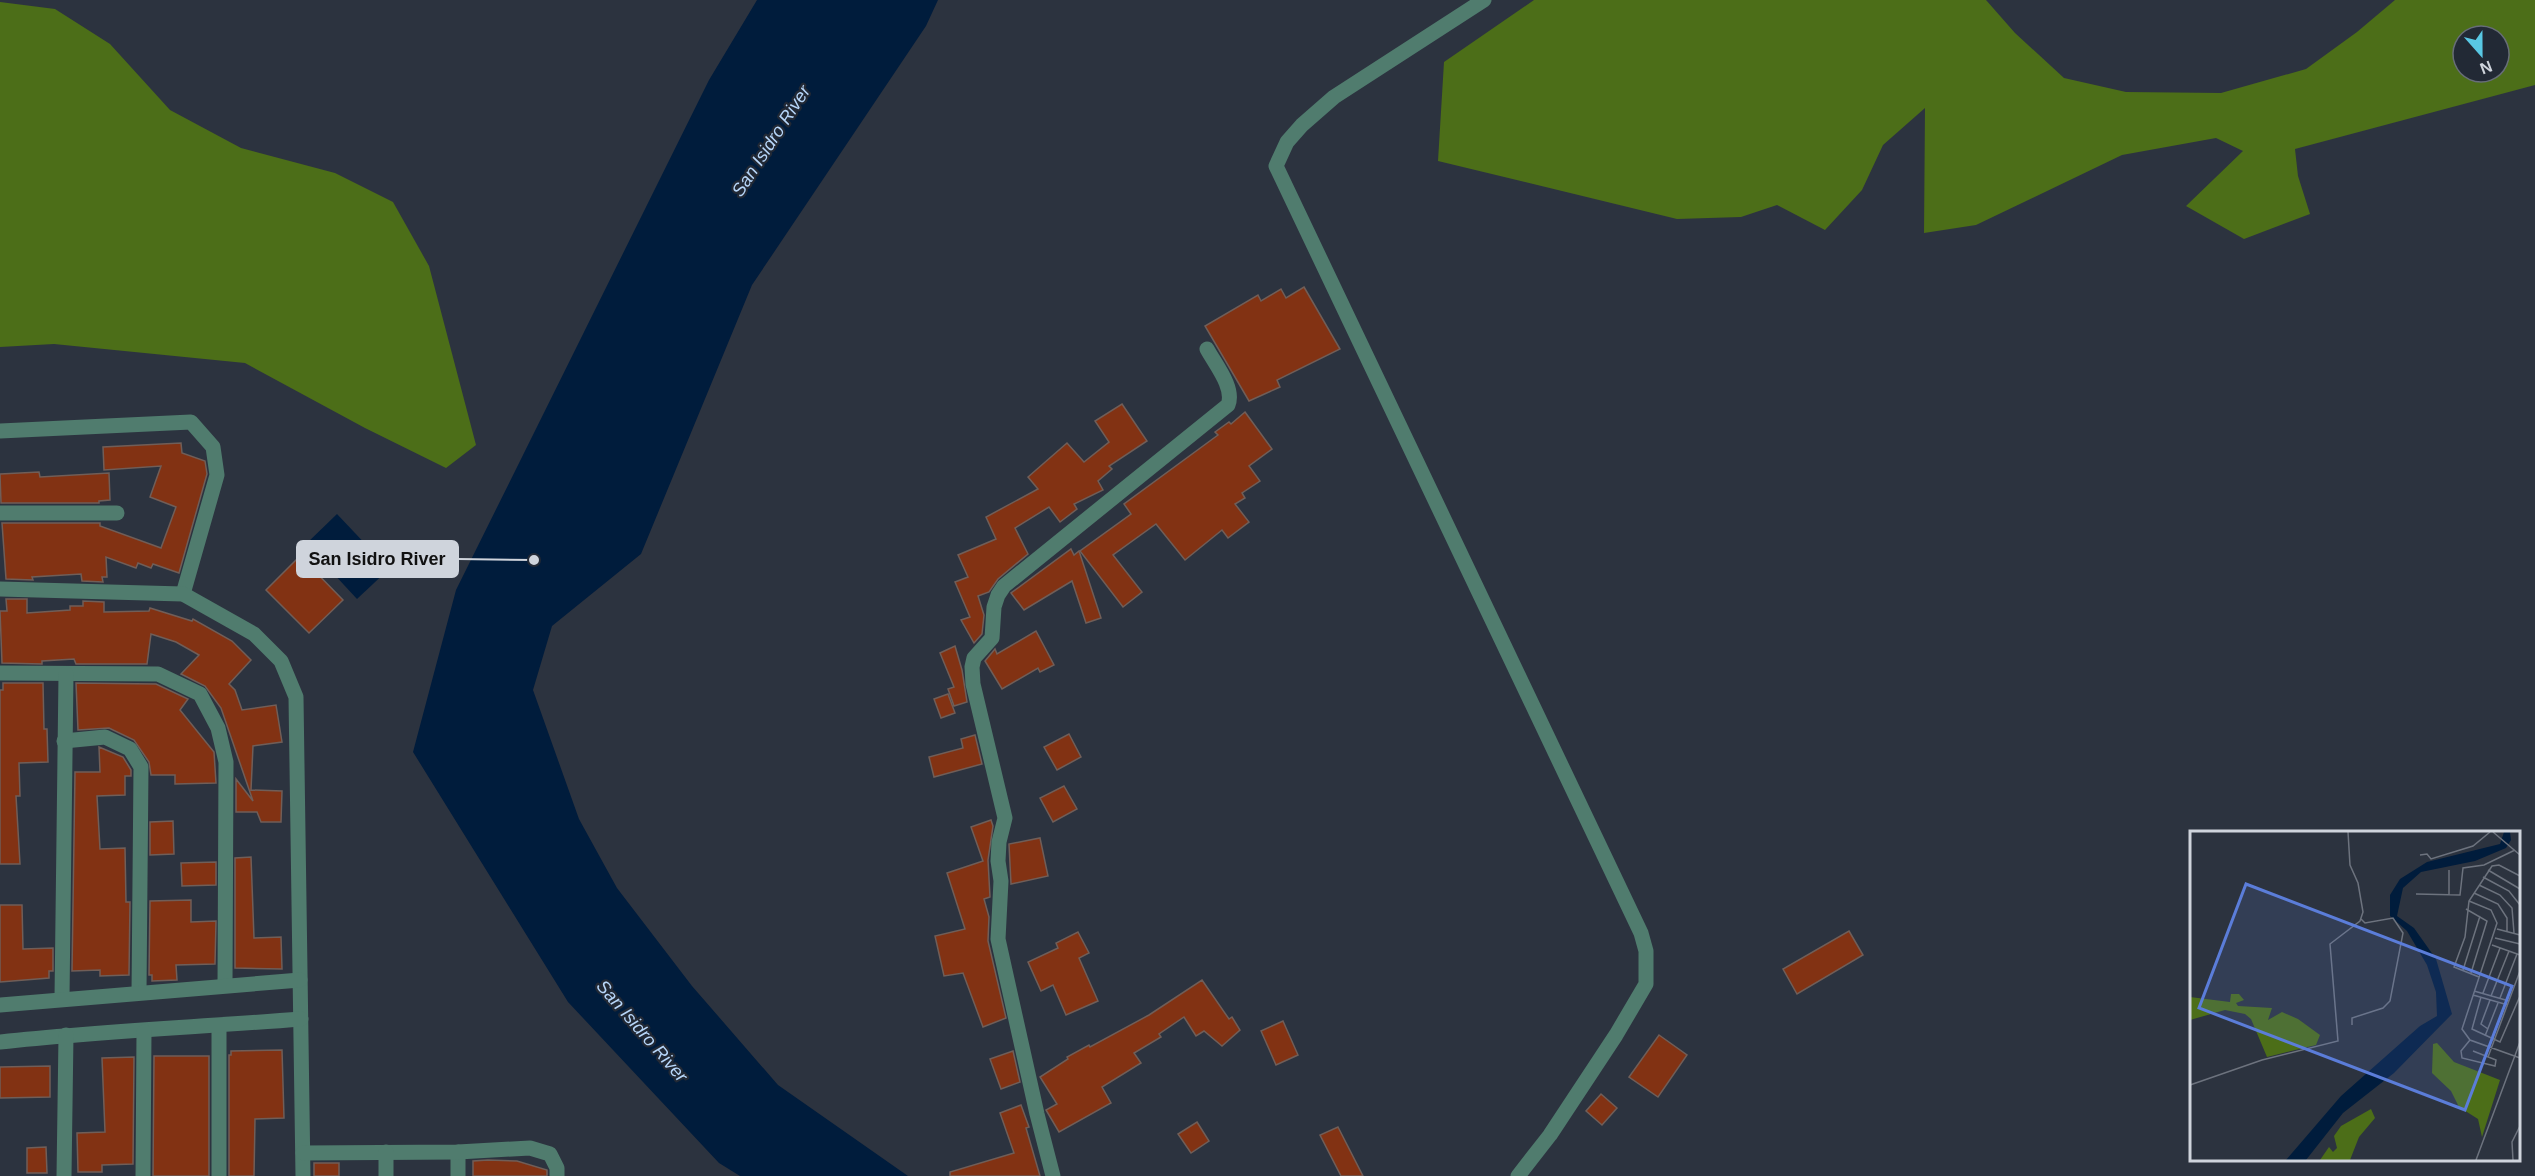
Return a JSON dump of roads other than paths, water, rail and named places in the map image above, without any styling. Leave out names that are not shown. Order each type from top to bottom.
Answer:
[{"type":"street","points":[[1484,0],[1334,97],[1287,142],[1276,166],[1641,933],[1646,951],[1646,984],[1616,1035],[1550,1135],[1518,1176]]},
{"type":"street","points":[[1053,1176],[1036,1114],[998,939],[997,921],[1001,881],[998,861],[999,842],[1005,818],[978,713],[972,667],[974,658],[992,638],[994,607],[1004,586],[1228,405],[1231,398],[1229,390],[1207,349]]},
{"type":"street","points":[[0,431],[191,422],[213,447],[218,475],[183,594]]},
{"type":"street","points":[[0,513],[117,513]]},
{"type":"street","points":[[0,589],[183,594],[255,634],[281,662],[296,697],[303,1176]]},
{"type":"street","points":[[0,673],[158,674],[200,694],[218,728],[226,762],[225,985]]},
{"type":"street","points":[[62,998],[66,674]]},
{"type":"street","points":[[64,741],[105,737],[130,749],[141,767],[139,992]]},
{"type":"street","points":[[0,1005],[62,998],[300,981]]},
{"type":"street","points":[[0,1042],[66,1035],[144,1032],[301,1019]]},
{"type":"street","points":[[219,1026],[219,1176]]},
{"type":"street","points":[[143,1176],[144,1032]]},
{"type":"street","points":[[64,1176],[66,1035]]},
{"type":"street","points":[[303,1153],[458,1152],[530,1148],[549,1154],[557,1168],[557,1176]]},
{"type":"street","points":[[386,1152],[386,1176]]},
{"type":"street","points":[[458,1152],[458,1176]]},
{"type":"water","points":[[757,0],[938,0],[926,26],[752,285],[641,554],[552,626],[533,690],[579,819],[617,888],[692,986],[778,1085],[908,1176],[740,1176],[719,1163],[568,1002],[413,752],[456,590],[709,80]]},
{"type":"water","points":[[337,514],[389,569],[357,599],[306,544]]},
{"type":"place","name":"San Isidro River","points":[[534,560]]}]
